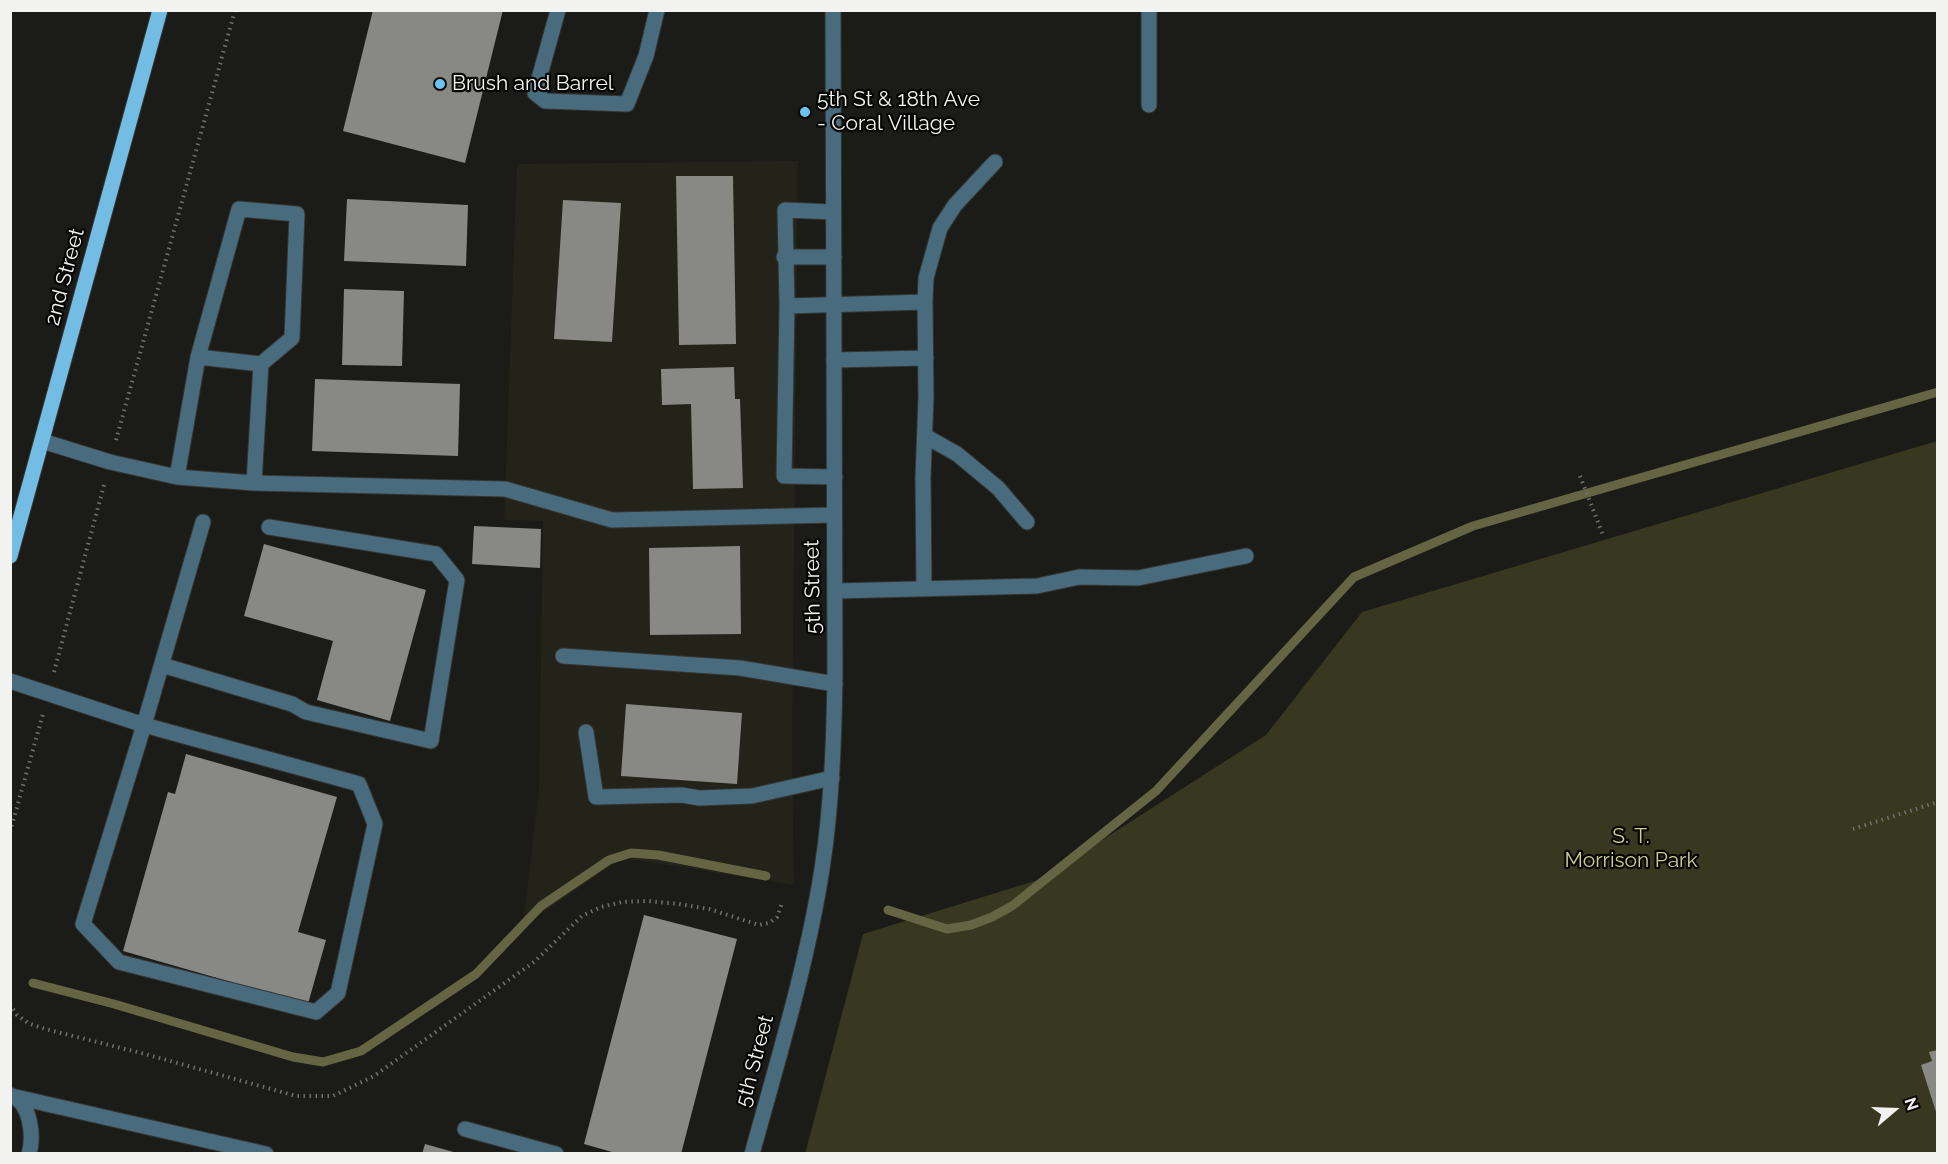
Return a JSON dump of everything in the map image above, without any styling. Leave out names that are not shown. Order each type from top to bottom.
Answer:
[{"type":"main road","name":"2nd Street","points":[[10,556],[160,10]]},
{"type":"street","points":[[558,10],[534,93],[545,101],[627,104],[646,56],[657,10]]},
{"type":"street","name":"5th Street","points":[[752,1154],[807,951],[822,868],[832,778],[835,684],[833,10]]},
{"type":"street","points":[[1149,10],[1149,105]]},
{"type":"street","points":[[924,589],[926,278],[940,228],[955,205],[995,162]]},
{"type":"street","points":[[177,477],[198,357],[239,209],[297,214],[292,339],[261,364],[198,357]]},
{"type":"street","points":[[833,212],[785,210],[784,257],[787,306],[784,476],[835,477]]},
{"type":"street","points":[[784,257],[834,257]]},
{"type":"street","points":[[787,306],[925,302]]},
{"type":"street","points":[[834,360],[926,358]]},
{"type":"street","points":[[254,483],[261,364]]},
{"type":"street","points":[[925,436],[957,454],[998,488],[1027,522]]},
{"type":"street","points":[[42,441],[110,462],[177,477],[254,483],[505,489],[612,520],[834,515]]},
{"type":"street","points":[[10,681],[144,725],[359,784],[375,824],[338,993],[316,1012],[119,962],[83,924],[144,725],[162,665],[203,522]]},
{"type":"street","points":[[162,665],[292,704],[306,712],[431,741],[457,580],[436,554],[269,527]]},
{"type":"street","points":[[835,591],[1037,586],[1079,578],[1138,579],[1246,556]]},
{"type":"street","points":[[563,656],[740,668],[835,684]]},
{"type":"street","points":[[586,732],[596,797],[752,796],[832,778]]},
{"type":"street","points":[[13,1096],[29,1117],[32,1142],[29,1154]]},
{"type":"street","points":[[13,1096],[266,1154]]},
{"type":"street","points":[[465,1129],[556,1154]]},
{"type":"path","points":[[10,832],[235,10]]},
{"type":"path","points":[[1580,476],[1602,535]]},
{"type":"path","points":[[1853,830],[1938,802]]},
{"type":"path","points":[[10,1004],[17,1015],[28,1023],[45,1029],[296,1096],[333,1096],[374,1076],[534,962],[582,916],[601,907],[622,902],[647,901],[679,904],[709,909],[759,925],[769,923],[777,917],[782,903]]},
{"type":"shaded area","points":[[798,161],[792,748],[794,885],[623,858],[523,926],[539,789],[543,521],[504,520],[517,164]]},
{"type":"green space","name":"S. T. Morrison Park","points":[[1937,441],[1937,1153],[805,1154],[863,934],[1041,879],[1266,735],[1362,612]]},
{"type":"building","points":[[373,10],[503,10],[465,163],[343,131]]},
{"type":"building","points":[[676,176],[733,176],[736,344],[679,345]]},
{"type":"building","points":[[347,199],[468,205],[466,266],[344,261]]},
{"type":"building","points":[[563,200],[621,203],[612,342],[554,339]]},
{"type":"building","points":[[344,289],[404,291],[402,366],[342,365]]},
{"type":"building","points":[[734,367],[735,399],[740,399],[743,488],[693,489],[691,404],[662,405],[661,369]]},
{"type":"building","points":[[315,379],[460,384],[458,456],[312,451]]},
{"type":"building","points":[[474,526],[541,529],[540,568],[472,564]]},
{"type":"building","points":[[264,544],[426,590],[390,721],[317,700],[333,641],[244,616]]},
{"type":"building","points":[[740,546],[741,634],[650,635],[649,548]]},
{"type":"building","points":[[626,704],[742,713],[737,784],[621,776]]},
{"type":"building","points":[[186,754],[337,797],[298,932],[326,940],[308,1004],[123,951],[168,792],[175,794]]},
{"type":"building","points":[[644,915],[737,939],[681,1154],[619,1154],[584,1144]]},
{"type":"building","points":[[1938,1050],[1937,1115],[1921,1065],[1932,1061],[1929,1052]]},
{"type":"building","points":[[425,1144],[457,1153],[457,1154],[422,1154]]},
{"type":"waterway","points":[[888,910],[947,929],[971,925],[1012,906],[1156,791],[1354,577],[1473,526],[1938,392]]},
{"type":"waterway","points":[[33,983],[114,1004],[293,1057],[323,1062],[361,1051],[476,974],[541,906],[609,860],[631,853],[658,855],[766,876]]},
{"type":"place","name":"Brush and Barrel","points":[[440,84]]},
{"type":"place","name":"5th St & 18th Ave - Coral Village","points":[[805,112]]}]
